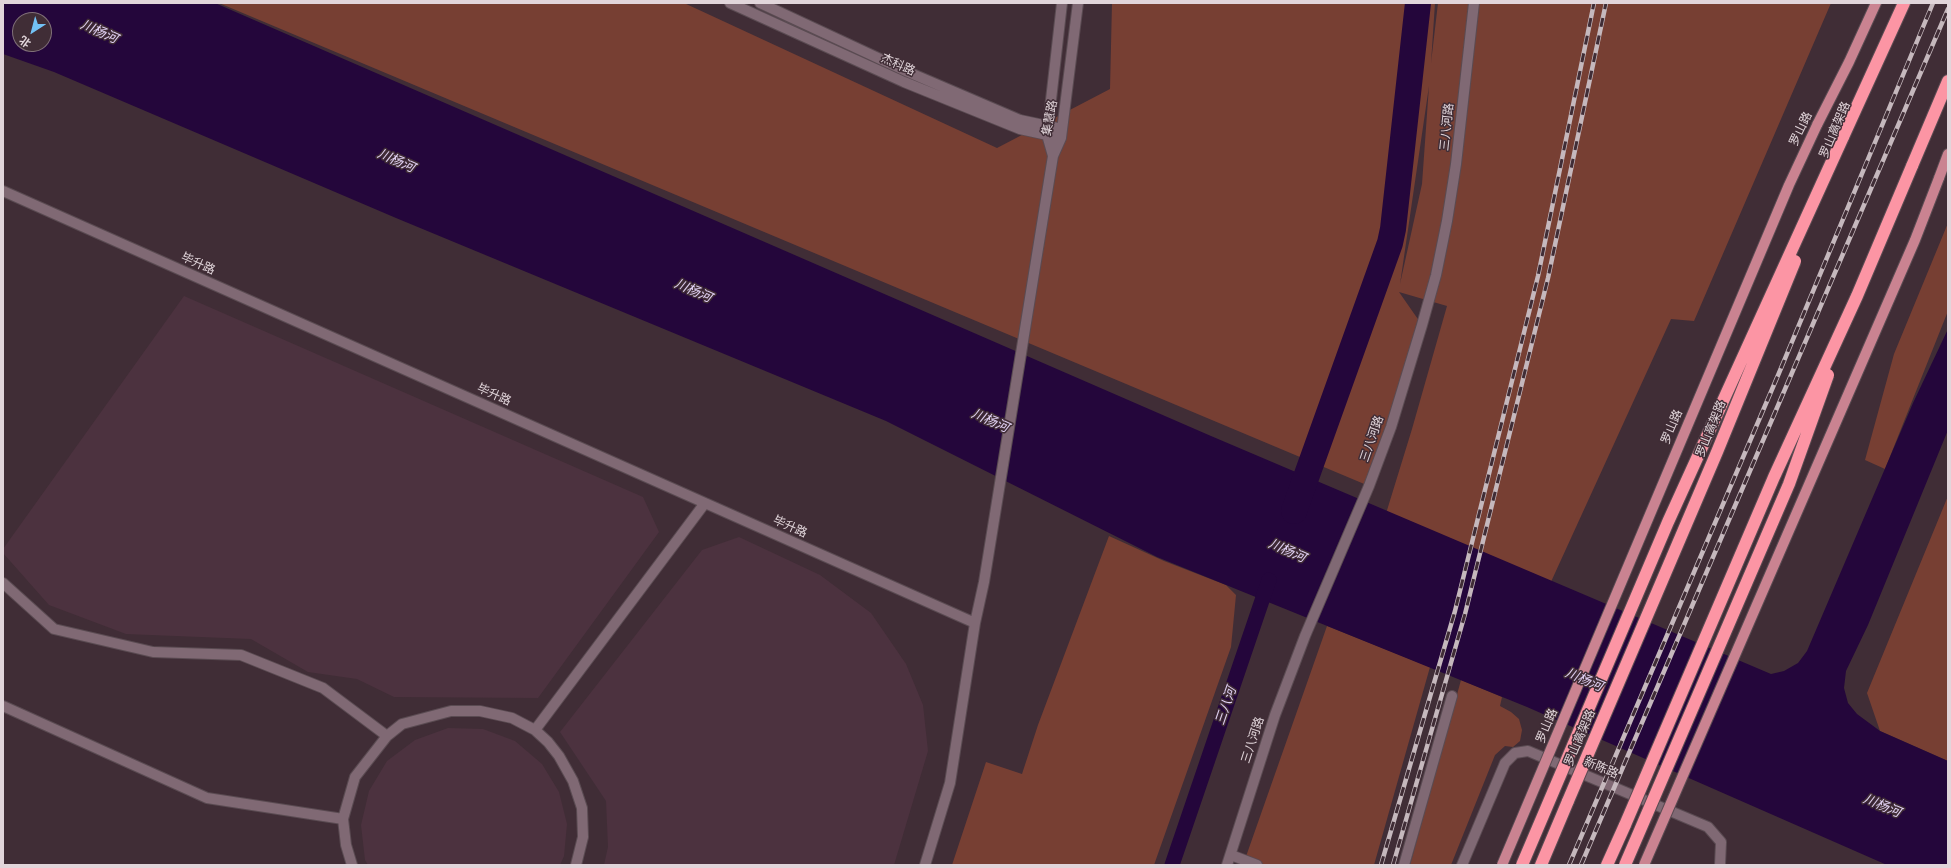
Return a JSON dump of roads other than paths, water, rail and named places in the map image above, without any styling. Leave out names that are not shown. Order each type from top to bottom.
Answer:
[{"type":"highway","name":"罗山高架路","points":[[1541,865],[1717,452],[1845,138],[1904,3]]},
{"type":"highway","points":[[1607,865],[1774,477],[1857,296],[1948,81]]},
{"type":"highway","points":[[1522,865],[1668,522],[1845,138]]},
{"type":"highway","points":[[1625,865],[1789,484],[1857,296]]},
{"type":"main road","name":"罗山路","points":[[1502,865],[1788,185],[1849,62],[1876,3]]},
{"type":"main road","points":[[1644,865],[1915,240],[1948,154]]},
{"type":"street","name":"杰科路","points":[[730,3],[904,82],[1020,129],[1048,130]]},
{"type":"street","name":"杰科路","points":[[760,3],[908,72],[1020,120],[1061,133]]},
{"type":"street","name":"集慧路","points":[[1053,156],[1048,130],[1062,3]]},
{"type":"street","name":"集慧路","points":[[1053,156],[1061,133],[1078,3]]},
{"type":"street","name":"三八河路","points":[[1227,865],[1275,715],[1305,636],[1369,486],[1410,368],[1436,275],[1447,221],[1456,164],[1474,3]]},
{"type":"street","points":[[925,865],[950,783],[974,624],[984,582],[1053,156]]},
{"type":"street","name":"毕升路","points":[[3,191],[974,624]]},
{"type":"street","points":[[535,730],[705,503]]},
{"type":"street","points":[[3,583],[54,629],[153,652],[241,655],[323,688],[387,736]]},
{"type":"street","points":[[1404,865],[1452,696]]},
{"type":"street","points":[[3,706],[207,798],[343,819]]},
{"type":"street","points":[[352,865],[346,845],[343,819],[355,778],[387,736],[402,724],[451,711],[480,711],[512,718],[535,730],[548,742],[559,756],[573,781],[582,808],[583,838],[576,865]]},
{"type":"street","name":"新陈路","points":[[1462,865],[1506,763],[1515,752],[1528,751],[1708,827],[1721,842],[1720,865]]},
{"type":"street","points":[[1231,855],[1257,865]]},
{"type":"water","name":"川杨河","points":[[3,3],[215,3],[1211,436],[1771,674],[1784,671],[1798,663],[1807,651],[1913,403],[1948,329],[1948,430],[1868,625],[1846,671],[1844,688],[1848,703],[1857,714],[1880,731],[1948,761],[1948,865],[1887,865],[1527,707],[1157,557],[886,421],[396,218],[54,72],[3,54]]},
{"type":"waterway","points":[[1294,511],[1390,243],[1393,229],[1418,3]]},
{"type":"waterway","name":"三八河","points":[[1172,865],[1269,580]]},
{"type":"railway","points":[[1381,865],[1455,611],[1538,276],[1594,3]]},
{"type":"railway","points":[[1393,865],[1465,614],[1548,278],[1606,3]]},
{"type":"railway","points":[[1569,865],[1779,373],[1933,3]]},
{"type":"railway","points":[[1581,865],[1948,9]]}]
